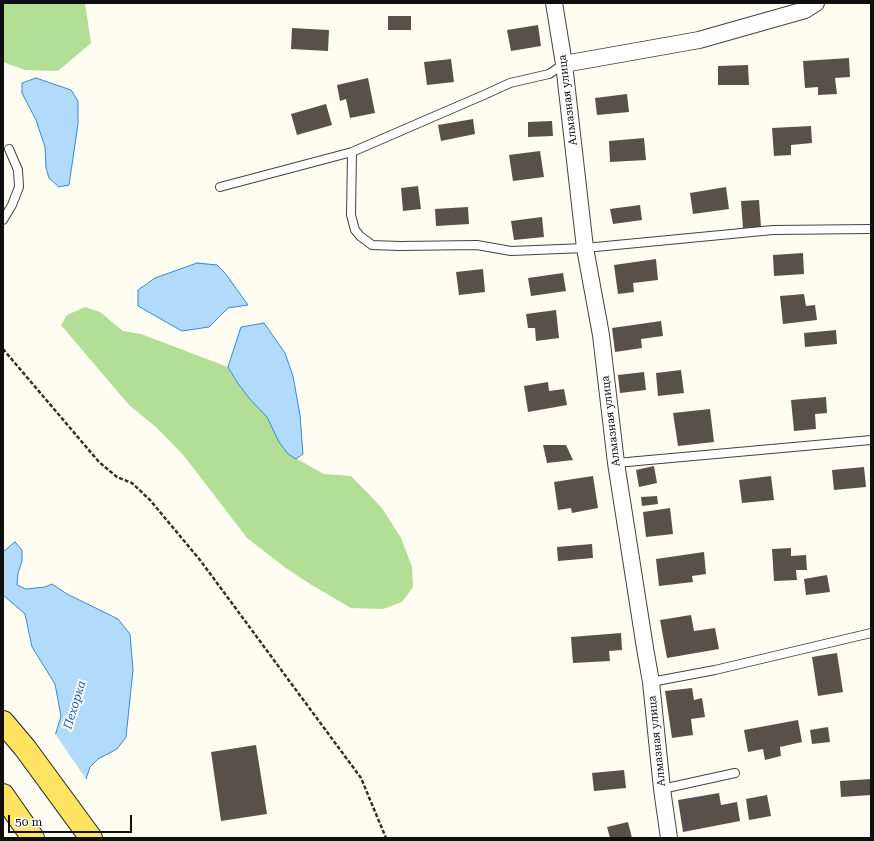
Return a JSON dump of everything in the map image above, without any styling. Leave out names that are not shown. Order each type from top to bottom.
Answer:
[{"type":"main road","points":[[3,722],[25,748],[91,838]]},
{"type":"main road","points":[[3,795],[33,838]]},
{"type":"street","name":"Алмазная улица","points":[[554,3],[564,64],[585,248],[601,335],[616,463],[644,648],[651,682],[662,789],[670,838]]},
{"type":"street","points":[[564,64],[699,40],[805,10],[816,3]]},
{"type":"lane","points":[[220,187],[352,152],[510,83],[549,74],[564,64]]},
{"type":"lane","points":[[3,220],[12,205],[19,187],[18,170],[9,149]]},
{"type":"lane","points":[[352,152],[351,215],[355,230],[372,245],[477,245],[511,251],[585,248],[774,230],[871,229]]},
{"type":"lane","points":[[616,463],[871,440]]},
{"type":"lane","points":[[651,682],[715,670],[871,633]]},
{"type":"lane","points":[[662,789],[735,773]]},
{"type":"path","points":[[3,349],[99,462],[117,477],[132,483],[150,500],[200,560],[361,778],[386,838]]},
{"type":"green space","points":[[3,3],[85,3],[91,43],[58,71],[25,70],[3,62]]},
{"type":"green space","points":[[85,307],[100,312],[123,331],[141,334],[228,367],[249,398],[267,417],[279,442],[288,454],[324,474],[351,476],[382,508],[401,538],[412,567],[413,587],[402,602],[383,609],[351,608],[286,568],[247,538],[185,457],[156,427],[129,405],[61,325],[67,315]]},
{"type":"water","points":[[36,78],[71,90],[78,101],[78,124],[69,185],[59,187],[49,178],[46,168],[45,147],[36,120],[22,93],[22,83]]},
{"type":"water","points":[[197,263],[217,265],[225,273],[248,305],[228,308],[209,327],[182,331],[138,306],[138,290],[155,278]]},
{"type":"water","points":[[264,323],[285,353],[293,376],[300,415],[303,454],[296,459],[288,454],[279,442],[267,417],[249,398],[228,367],[241,327]]},
{"type":"water","name":"Пехорка","points":[[15,542],[22,550],[22,561],[18,573],[17,585],[26,589],[45,587],[52,584],[67,594],[118,619],[130,634],[133,670],[126,737],[117,749],[98,759],[90,767],[86,779],[49,756],[61,716],[55,684],[32,647],[25,614],[3,595],[3,552]]},
{"type":"pier","points":[[54,732],[88,782],[89,792],[92,799],[100,809],[99,821],[89,838],[19,838],[29,802],[48,756]]},
{"type":"building","points":[[388,16],[411,16],[411,30],[388,30]]},
{"type":"building","points":[[538,25],[541,46],[511,51],[507,30]]},
{"type":"building","points":[[292,28],[329,30],[328,51],[291,49]]},
{"type":"building","points":[[849,58],[850,77],[835,78],[837,94],[818,95],[818,87],[805,88],[803,61]]},
{"type":"building","points":[[451,59],[454,82],[427,85],[424,62]]},
{"type":"building","points":[[748,65],[749,85],[718,85],[718,66]]},
{"type":"building","points":[[368,78],[375,113],[350,118],[346,99],[340,101],[337,85]]},
{"type":"building","points":[[627,94],[629,112],[597,115],[595,98]]},
{"type":"building","points":[[326,104],[332,125],[297,135],[291,114]]},
{"type":"building","points":[[473,119],[475,134],[441,141],[438,125]]},
{"type":"building","points":[[552,121],[553,136],[528,137],[528,122]]},
{"type":"building","points":[[811,126],[812,143],[791,145],[791,155],[774,156],[772,128]]},
{"type":"building","points":[[644,138],[646,160],[610,162],[609,141]]},
{"type":"building","points":[[540,151],[544,177],[513,181],[509,155]]},
{"type":"building","points":[[418,186],[421,209],[403,211],[401,188]]},
{"type":"building","points":[[726,187],[729,209],[693,214],[690,193]]},
{"type":"building","points":[[759,200],[761,227],[743,229],[741,201]]},
{"type":"building","points":[[640,205],[642,220],[613,224],[610,209]]},
{"type":"building","points":[[468,207],[469,224],[436,226],[435,209]]},
{"type":"building","points":[[542,217],[544,237],[514,240],[511,221]]},
{"type":"building","points":[[803,253],[804,274],[774,276],[773,255]]},
{"type":"building","points":[[656,259],[658,280],[633,283],[634,292],[618,294],[614,265]]},
{"type":"building","points":[[483,269],[485,292],[459,295],[456,272]]},
{"type":"building","points":[[563,273],[566,291],[531,296],[528,278]]},
{"type":"building","points":[[804,294],[806,306],[815,305],[817,320],[783,324],[780,296]]},
{"type":"building","points":[[556,310],[559,338],[536,341],[535,328],[528,328],[526,314]]},
{"type":"building","points":[[661,321],[663,336],[641,339],[642,348],[615,352],[612,328]]},
{"type":"building","points":[[836,330],[837,344],[805,347],[804,333]]},
{"type":"building","points":[[681,370],[684,393],[658,396],[656,373]]},
{"type":"building","points":[[644,372],[646,390],[620,393],[618,375]]},
{"type":"building","points":[[548,382],[549,391],[564,389],[567,405],[528,412],[524,386]]},
{"type":"building","points":[[826,397],[827,413],[815,414],[816,429],[794,431],[791,400]]},
{"type":"building","points":[[710,409],[714,442],[678,446],[673,413]]},
{"type":"building","points":[[543,445],[566,445],[573,460],[547,463]]},
{"type":"building","points":[[654,466],[657,483],[639,487],[636,470]]},
{"type":"building","points":[[864,467],[866,487],[834,490],[832,470]]},
{"type":"building","points":[[593,476],[598,508],[572,513],[571,508],[558,510],[554,482]]},
{"type":"building","points":[[771,476],[774,500],[742,503],[739,480]]},
{"type":"building","points":[[657,496],[658,504],[642,506],[641,497]]},
{"type":"building","points":[[670,508],[673,534],[646,537],[643,512]]},
{"type":"building","points":[[592,544],[593,558],[558,561],[557,547]]},
{"type":"building","points":[[791,548],[791,556],[806,555],[807,570],[796,570],[797,580],[774,581],[772,549]]},
{"type":"building","points":[[704,552],[706,574],[692,576],[693,582],[659,586],[656,559]]},
{"type":"building","points":[[827,575],[830,592],[806,595],[804,579]]},
{"type":"building","points":[[691,615],[694,631],[715,628],[719,649],[667,658],[660,620]]},
{"type":"building","points":[[621,633],[622,650],[609,651],[610,661],[573,663],[571,637]]},
{"type":"building","points":[[837,653],[843,692],[818,696],[812,657]]},
{"type":"building","points":[[692,688],[694,700],[702,698],[705,717],[691,719],[693,735],[672,738],[665,691]]},
{"type":"building","points":[[798,720],[802,742],[780,747],[781,756],[765,760],[763,749],[748,752],[744,730]]},
{"type":"building","points":[[828,727],[830,742],[812,744],[810,730]]},
{"type":"building","points":[[256,745],[267,814],[221,821],[211,752]]},
{"type":"building","points":[[624,770],[626,788],[594,791],[592,773]]},
{"type":"building","points":[[871,779],[871,795],[841,797],[840,781]]},
{"type":"building","points":[[719,793],[721,805],[737,802],[740,821],[683,832],[678,800]]},
{"type":"building","points":[[767,795],[771,816],[749,820],[746,799]]},
{"type":"building","points":[[628,822],[632,838],[610,838],[607,827]]}]
